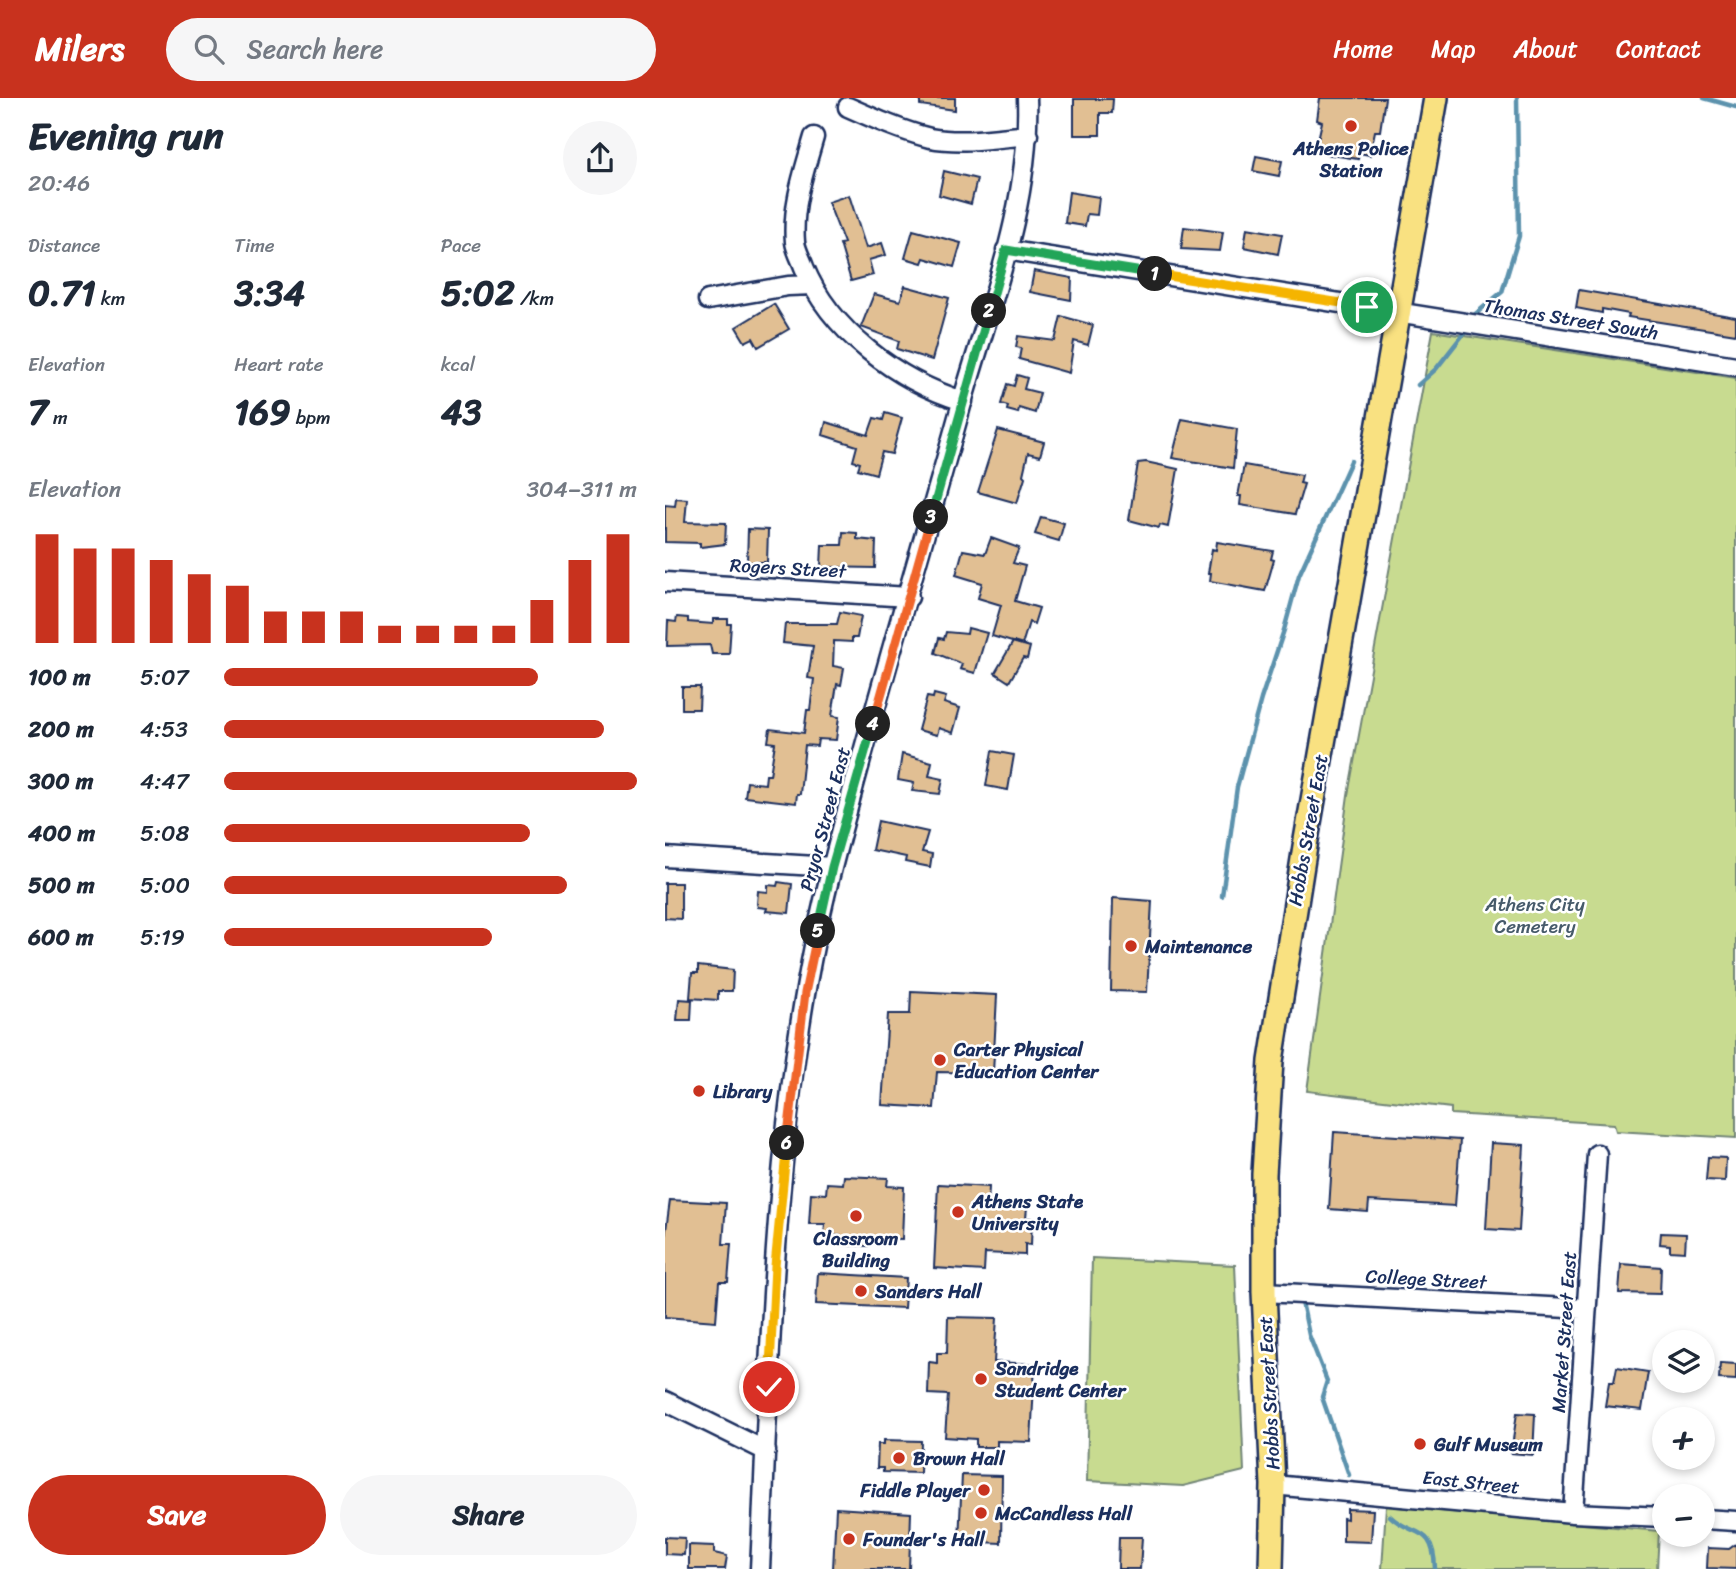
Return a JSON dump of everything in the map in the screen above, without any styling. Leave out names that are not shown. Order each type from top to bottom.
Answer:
[{"type":"main road","name":"Hobbs Street East","points":[[1271,1569],[1273,1485],[1264,1292],[1264,1174],[1275,1026],[1436,98]]},
{"type":"street","name":"Pryor Street East","points":[[760,1569],[775,1266],[805,993],[832,867],[1006,250],[1028,135],[1027,98]]},
{"type":"street","points":[[848,107],[899,129],[932,138],[964,141],[1028,135]]},
{"type":"street","points":[[814,137],[796,196],[795,244],[811,285],[848,332],[885,363],[963,401]]},
{"type":"street","name":"Thomas Street South","points":[[1006,250],[1736,366]]},
{"type":"street","points":[[708,300],[788,286],[811,285]]},
{"type":"street","name":"Rogers Street","points":[[665,582],[909,597]]},
{"type":"street","points":[[665,858],[832,867]]},
{"type":"street","name":"Market Street East","points":[[1573,1513],[1597,1154]]},
{"type":"street","name":"College Street","points":[[1264,1292],[1586,1309]]},
{"type":"street","points":[[665,1401],[766,1451]]},
{"type":"street","name":"East Street","points":[[1273,1485],[1573,1513],[1652,1516]]},
{"type":"street","points":[[1715,1520],[1736,1521]]},
{"type":"green space","name":"Athens City Cemetery","points":[[1433,331],[1736,378],[1736,1138],[1616,1131],[1614,1124],[1451,1114],[1451,1108],[1307,1091],[1348,795]]},
{"type":"green space","points":[[1092,1258],[1235,1265],[1244,1471],[1183,1486],[1087,1481]]},
{"type":"green space","points":[[1386,1506],[1652,1530],[1652,1547],[1658,1547],[1657,1569],[1382,1569]]},
{"type":"building","points":[[920,98],[955,98],[955,110],[920,105]]},
{"type":"building","name":"Athens Police Station","points":[[1320,98],[1385,98],[1380,131],[1375,131],[1370,155],[1359,153],[1358,159],[1325,154],[1326,146],[1317,144],[1322,122],[1317,120]]},
{"type":"building","points":[[1074,99],[1113,99],[1112,113],[1100,113],[1100,135],[1074,135]]},
{"type":"building","points":[[1256,156],[1282,161],[1279,176],[1253,171]]},
{"type":"building","points":[[944,171],[977,179],[971,204],[939,195]]},
{"type":"building","points":[[1069,192],[1099,197],[1097,215],[1087,214],[1085,226],[1065,223]]},
{"type":"building","points":[[849,195],[866,248],[882,243],[886,255],[869,260],[873,275],[851,281],[840,244],[844,243],[828,202]]},
{"type":"building","points":[[1184,227],[1223,232],[1220,251],[1181,249]]},
{"type":"building","points":[[1247,228],[1282,234],[1278,254],[1244,247]]},
{"type":"building","points":[[913,230],[961,243],[954,267],[924,258],[922,263],[905,258]]},
{"type":"building","points":[[1034,271],[1072,278],[1071,300],[1030,292]]},
{"type":"building","points":[[905,286],[949,298],[932,360],[897,349],[899,341],[861,327],[874,294],[900,301]]},
{"type":"building","points":[[1579,290],[1736,317],[1736,334],[1628,317],[1629,314],[1602,309],[1602,313],[1576,308]]},
{"type":"building","points":[[774,304],[789,329],[758,347],[753,338],[745,342],[736,327]]},
{"type":"building","points":[[1061,316],[1093,325],[1088,345],[1074,341],[1069,373],[1019,359],[1021,348],[1016,347],[1018,336],[1055,341]]},
{"type":"building","points":[[1017,375],[1027,378],[1024,389],[1040,393],[1035,413],[1019,408],[1018,413],[1007,410],[1008,406],[1001,404],[1007,384],[1014,386]]},
{"type":"building","points":[[885,413],[902,418],[892,454],[882,452],[876,474],[858,469],[860,463],[853,461],[857,446],[823,435],[826,422],[868,435],[874,418],[883,420]]},
{"type":"building","points":[[1182,419],[1237,429],[1233,468],[1172,458]]},
{"type":"building","points":[[998,430],[1044,442],[1040,456],[1028,453],[1023,475],[1025,477],[1017,503],[978,492]]},
{"type":"building","points":[[1146,462],[1178,469],[1168,527],[1160,525],[1159,528],[1129,520],[1138,463]]},
{"type":"building","points":[[1244,465],[1302,475],[1300,483],[1304,484],[1295,514],[1240,505],[1241,496],[1238,496]]},
{"type":"building","points":[[676,498],[687,499],[685,522],[726,523],[725,544],[700,547],[700,543],[665,542],[665,505],[675,506]]},
{"type":"building","points":[[1041,517],[1064,523],[1059,541],[1035,534]]},
{"type":"building","points":[[748,529],[768,530],[767,562],[747,562]]},
{"type":"building","points":[[843,532],[857,533],[857,539],[876,541],[875,568],[821,567],[822,545],[842,545]]},
{"type":"building","points":[[991,538],[1019,548],[1013,563],[1025,566],[1015,601],[1039,608],[1034,624],[1029,622],[1022,645],[992,636],[1001,605],[978,598],[982,583],[956,575],[963,550],[985,554]]},
{"type":"building","points":[[1217,542],[1273,551],[1271,559],[1274,560],[1265,591],[1210,581],[1211,573],[1208,573],[1212,549],[1216,550]]},
{"type":"building","points":[[840,612],[861,616],[857,638],[852,638],[852,642],[834,641],[833,666],[844,668],[841,685],[837,684],[832,716],[839,717],[836,740],[818,739],[817,746],[805,745],[800,794],[797,794],[796,803],[745,797],[747,782],[765,784],[766,775],[770,775],[775,743],[768,742],[770,729],[804,733],[807,710],[810,710],[814,679],[808,678],[813,646],[783,643],[785,624],[837,624]]},
{"type":"building","points":[[677,617],[688,618],[688,622],[713,624],[713,619],[728,619],[728,624],[731,624],[729,654],[712,654],[710,645],[667,646],[668,621],[676,622]]},
{"type":"building","points":[[968,628],[987,633],[975,673],[960,669],[962,664],[935,653],[939,638],[944,639],[946,632],[967,634]]},
{"type":"building","points":[[1013,642],[1030,647],[1027,659],[1023,658],[1009,682],[995,673]]},
{"type":"building","points":[[682,687],[700,687],[699,709],[682,709]]},
{"type":"building","points":[[934,694],[946,697],[944,703],[960,708],[953,733],[939,728],[937,735],[918,730],[927,697],[933,698]]},
{"type":"building","points":[[992,751],[1014,755],[1008,790],[986,786]]},
{"type":"building","points":[[902,754],[932,762],[929,776],[943,779],[940,794],[912,791],[914,783],[898,780]]},
{"type":"building","points":[[878,821],[928,832],[922,852],[932,854],[930,867],[905,862],[906,857],[872,850]]},
{"type":"building","points":[[778,882],[792,884],[789,913],[766,911],[767,908],[758,907],[758,891],[768,892],[768,885],[777,886]]},
{"type":"building","points":[[665,883],[681,883],[681,919],[665,918]]},
{"type":"building","name":"Maintenance","points":[[1113,898],[1152,901],[1147,992],[1111,991]]},
{"type":"building","points":[[698,966],[733,970],[732,991],[718,991],[718,1000],[690,998],[692,973],[698,973]]},
{"type":"building","name":"Carter Physical Education Center","points":[[911,991],[997,995],[993,1073],[937,1072],[934,1108],[882,1105],[888,1014],[910,1014]]},
{"type":"building","points":[[679,999],[692,1000],[691,1020],[677,1020]]},
{"type":"building","points":[[1334,1132],[1460,1140],[1455,1206],[1369,1201],[1368,1212],[1329,1209]]},
{"type":"building","points":[[1491,1143],[1524,1145],[1519,1231],[1486,1229]]},
{"type":"building","points":[[1708,1157],[1726,1158],[1725,1181],[1706,1180]]},
{"type":"building","name":"Classroom Building","points":[[844,1176],[888,1178],[887,1186],[904,1187],[902,1239],[869,1238],[868,1246],[841,1245],[841,1236],[824,1235],[825,1224],[809,1224],[811,1193],[826,1194],[827,1183],[843,1184]]},
{"type":"building","points":[[938,1184],[989,1187],[988,1205],[1027,1207],[1026,1218],[1032,1218],[1031,1245],[1025,1244],[1025,1255],[985,1253],[984,1271],[934,1268]]},
{"type":"building","points":[[670,1200],[726,1203],[723,1244],[731,1244],[728,1282],[719,1282],[716,1321],[665,1317],[665,1238]]},
{"type":"building","points":[[1661,1233],[1686,1234],[1685,1252],[1670,1251],[1670,1245],[1660,1244]]},
{"type":"building","points":[[1621,1264],[1661,1267],[1660,1294],[1619,1293]]},
{"type":"building","name":"Sanders Hall","points":[[818,1273],[906,1278],[904,1308],[816,1304]]},
{"type":"building","name":"Sandridge Student Center","points":[[948,1317],[997,1318],[994,1362],[1035,1364],[1031,1442],[997,1441],[997,1447],[976,1447],[976,1439],[945,1437],[948,1395],[928,1394],[929,1362],[937,1363],[937,1353],[947,1353]]},
{"type":"building","points":[[1720,1363],[1736,1364],[1736,1380],[1719,1379]]},
{"type":"building","points":[[1617,1367],[1648,1372],[1642,1410],[1605,1406],[1609,1382],[1614,1382]]},
{"type":"building","points":[[1517,1413],[1535,1414],[1533,1455],[1511,1453]]},
{"type":"building","name":"Brown Hall","points":[[884,1440],[921,1441],[920,1473],[883,1472],[883,1468],[877,1468],[878,1444],[884,1444]]},
{"type":"building","name":"McCandless Hall","points":[[962,1475],[1002,1476],[1001,1543],[959,1541]]},
{"type":"building","points":[[836,1508],[911,1513],[909,1569],[833,1569]]},
{"type":"building","points":[[1347,1509],[1373,1510],[1371,1542],[1343,1541],[1343,1518],[1347,1519]]},
{"type":"building","points":[[665,1537],[685,1538],[684,1555],[665,1554]]},
{"type":"building","points":[[1119,1537],[1142,1537],[1140,1569],[1118,1569]]},
{"type":"building","points":[[1736,1544],[1736,1569],[1707,1568],[1708,1548],[1729,1549]]},
{"type":"building","points":[[689,1545],[714,1546],[714,1553],[727,1556],[725,1569],[689,1569]]},
{"type":"waterway","points":[[1473,316],[1502,292],[1519,236],[1517,98]]},
{"type":"waterway","points":[[1704,98],[1736,107]]},
{"type":"waterway","points":[[1418,385],[1436,369],[1465,332]]},
{"type":"waterway","points":[[1222,896],[1237,787],[1261,699],[1299,575],[1351,461]]},
{"type":"waterway","points":[[1302,1302],[1309,1335],[1327,1381],[1322,1397],[1349,1475]]},
{"type":"waterway","points":[[1390,1516],[1426,1538],[1434,1554],[1435,1569]]},
{"type":"place","name":"Athens Police Station","points":[[1351,126]]},
{"type":"place","name":"Maintenance","points":[[1131,946]]},
{"type":"place","name":"Carter Physical Education Center","points":[[940,1060]]},
{"type":"place","name":"Library","points":[[699,1091]]},
{"type":"place","name":"Athens State University","points":[[958,1212]]},
{"type":"place","name":"Classroom Building","points":[[856,1216]]},
{"type":"place","name":"Sanders Hall","points":[[861,1291]]},
{"type":"place","name":"Sandridge Student Center","points":[[981,1379]]},
{"type":"place","name":"Gulf Museum","points":[[1420,1444]]},
{"type":"place","name":"Brown Hall","points":[[899,1458]]},
{"type":"place","name":"Fiddle Player","points":[[984,1490]]},
{"type":"place","name":"McCandless Hall","points":[[981,1513]]},
{"type":"place","name":"Founder's Hall","points":[[849,1539]]},
{"type":"route","points":[[769,1387],[775,1266],[805,993],[832,867],[1006,250],[1367,307]]}]
